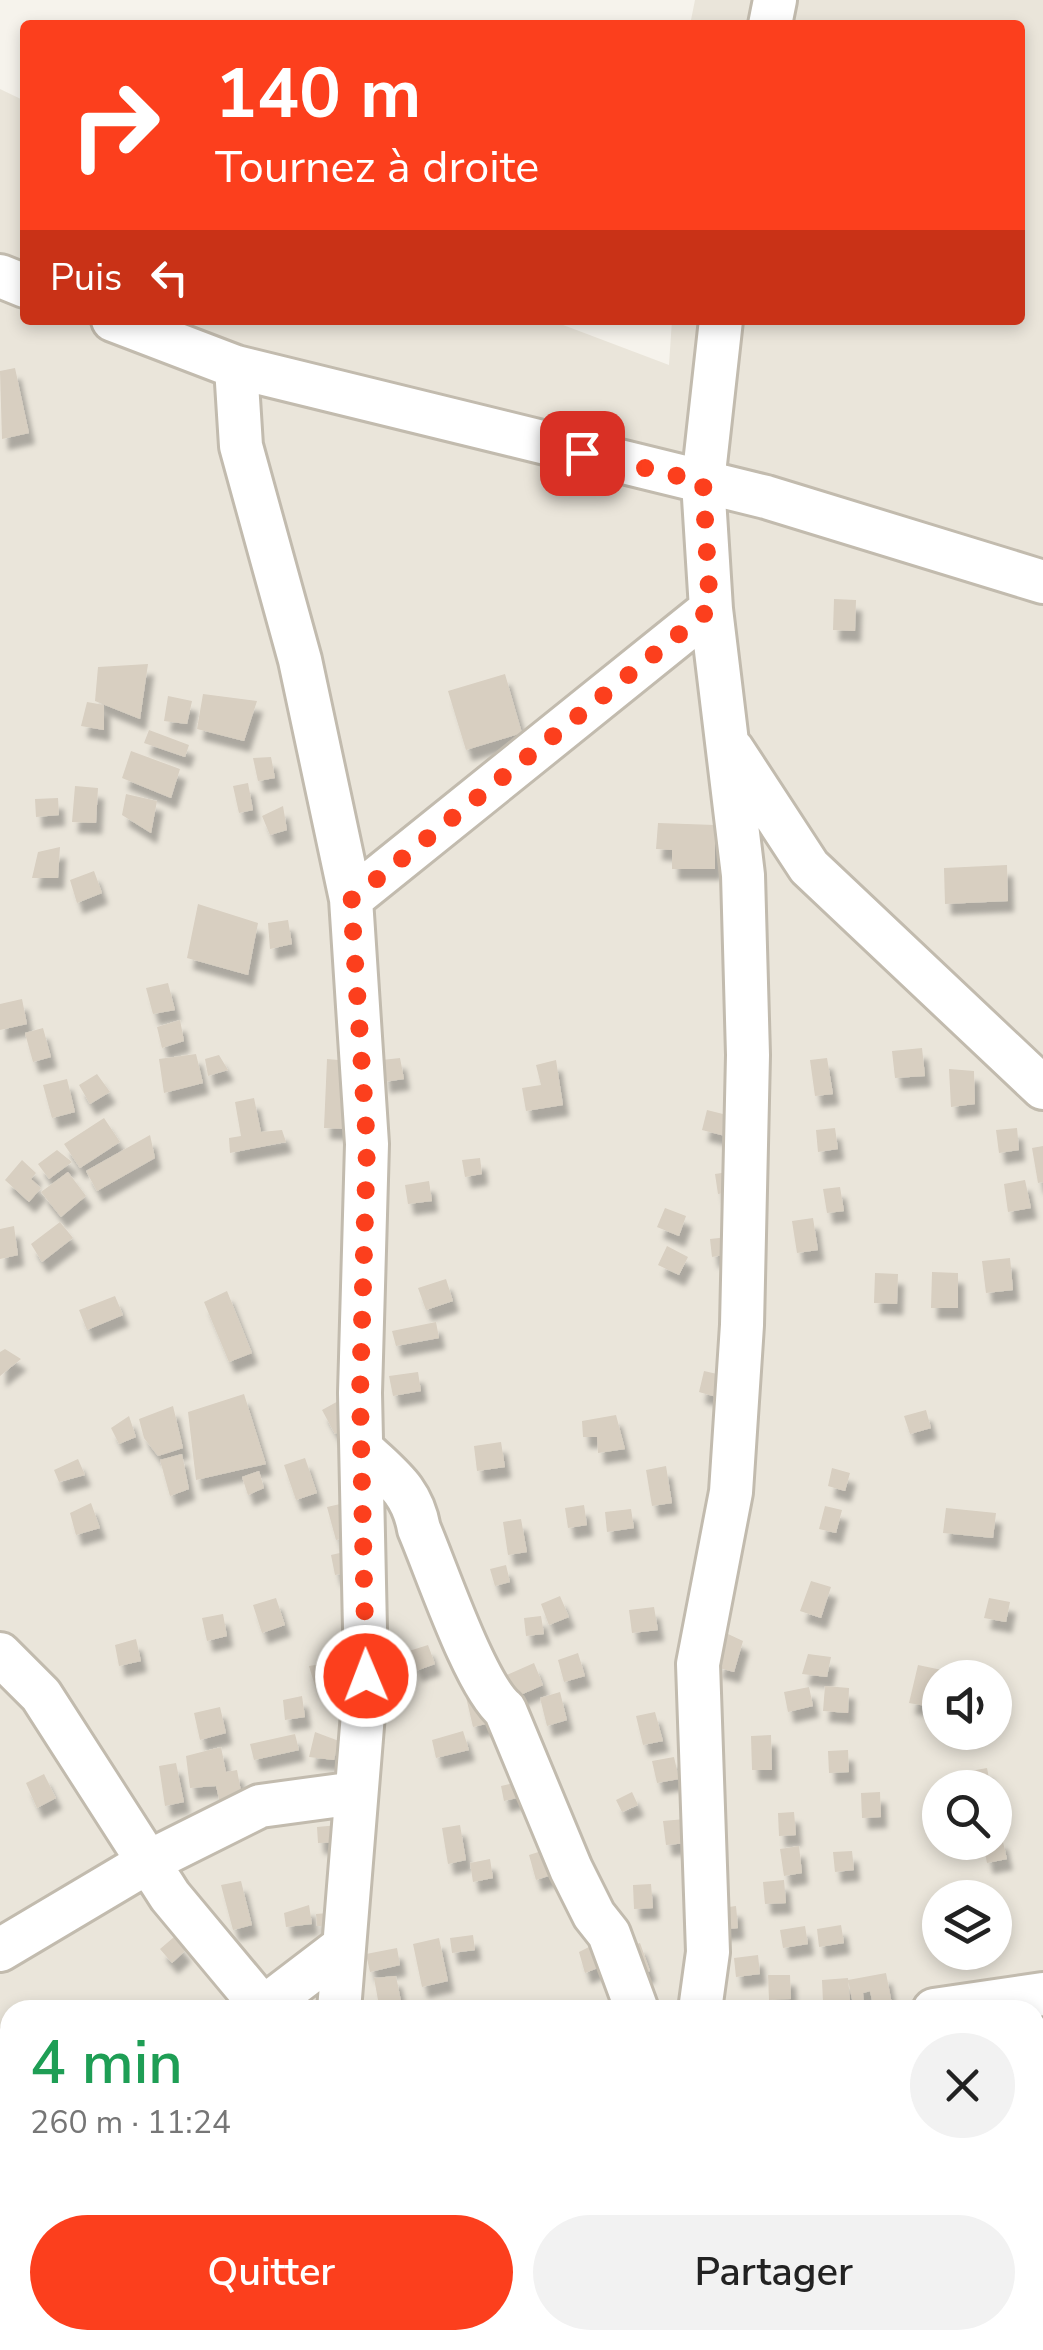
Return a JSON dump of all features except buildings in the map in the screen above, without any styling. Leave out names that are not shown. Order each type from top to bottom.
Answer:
[{"type":"street","points":[[126,325],[236,368],[766,497],[1043,582]]},
{"type":"street","points":[[701,2000],[708,1952],[698,1664],[731,1492],[742,1325],[748,1094],[743,875],[710,609],[703,482],[720,325]]},
{"type":"street","points":[[236,368],[242,446],[300,660],[351,900],[367,1144],[360,1394],[366,1676],[341,2000]]},
{"type":"street","points":[[351,900],[710,609]]},
{"type":"street","points":[[727,740],[809,867],[1043,1088]]},
{"type":"street","points":[[363,1450],[405,1490],[415,1510],[418,1530],[479,1671],[518,1737],[571,1869],[609,1934],[634,2000]]},
{"type":"street","points":[[0,1654],[40,1695],[170,1896],[256,2000]]},
{"type":"street","points":[[0,1950],[148,1862],[260,1806],[356,1793]]},
{"type":"street","points":[[275,2000],[344,1946]]},
{"type":"street","points":[[1002,2000],[1043,1994]]},
{"type":"shaded area","points":[[695,0],[1043,0],[1043,2000],[0,2000],[0,89],[20,99],[20,325],[563,325],[669,365],[672,325],[1025,325],[1025,20],[691,20]]},
{"type":"route","points":[[366,1676],[360,1394],[367,1144],[351,900],[710,609],[703,482],[582,453]]}]
